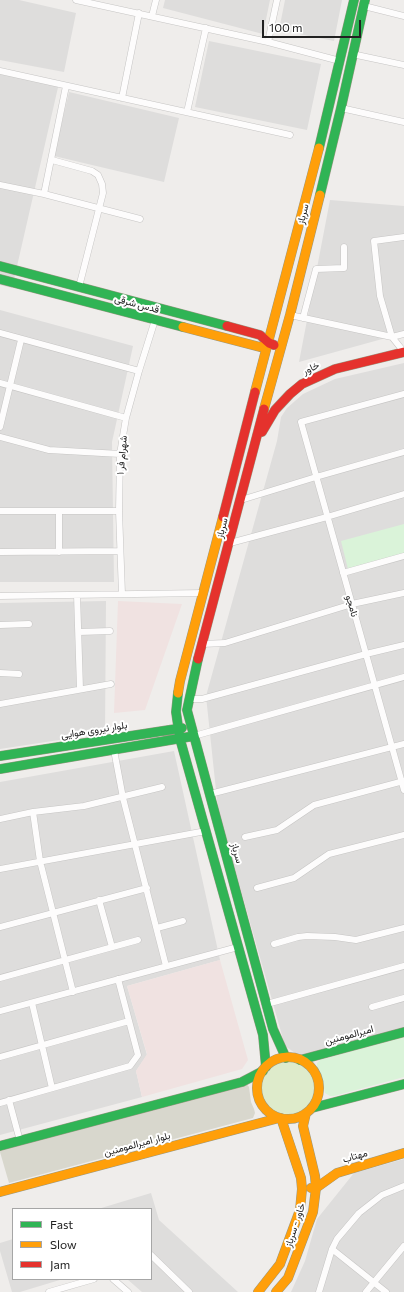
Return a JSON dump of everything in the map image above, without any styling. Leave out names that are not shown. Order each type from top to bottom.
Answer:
[{"type":"street","points":[[76,0],[268,42],[340,61]]},
{"type":"street","points":[[152,16],[156,0]]},
{"type":"street","points":[[268,42],[277,0]]},
{"type":"street","name":"سرباز","points":[[180,739],[176,712],[177,696],[322,137],[354,0]]},
{"type":"street","points":[[364,3],[404,16]]},
{"type":"street","name":"سرباز","points":[[286,1058],[273,1029],[187,710],[202,644],[290,315],[341,108],[364,3]]},
{"type":"street","points":[[122,98],[139,13]]},
{"type":"street","points":[[187,112],[206,28]]},
{"type":"street","points":[[352,54],[404,65]]},
{"type":"street","points":[[0,71],[290,135]]},
{"type":"street","points":[[44,194],[66,86]]},
{"type":"street","points":[[341,108],[404,122]]},
{"type":"street","points":[[322,137],[333,141]]},
{"type":"street","points":[[52,160],[92,171],[98,175],[102,184],[103,193],[79,287]]},
{"type":"street","points":[[0,185],[44,194],[140,219]]},
{"type":"street","points":[[404,237],[374,242],[380,296],[392,337],[404,352]]},
{"type":"street","points":[[303,318],[316,269],[344,268],[344,247]]},
{"type":"street","points":[[0,266],[260,335],[269,343],[280,348]]},
{"type":"street","points":[[11,282],[15,270]]},
{"type":"street","name":"قدس شرقی","points":[[0,278],[260,347],[269,343]]},
{"type":"street","points":[[290,315],[392,337],[404,334]]},
{"type":"street","name":"شهرام فر ۱","points":[[122,594],[119,511],[120,454],[126,418],[155,320]]},
{"type":"street","points":[[0,333],[21,340],[139,371]]},
{"type":"street","points":[[0,427],[21,340]]},
{"type":"street","name":"خاور","points":[[255,445],[275,410],[302,384],[335,369],[404,352]]},
{"type":"street","points":[[0,384],[126,418]]},
{"type":"street","points":[[269,390],[270,398],[273,401],[278,402],[286,398]]},
{"type":"street","name":"نامجو","points":[[404,394],[301,422],[404,790]]},
{"type":"street","points":[[0,437],[49,450],[120,454]]},
{"type":"street","points":[[241,500],[404,452]]},
{"type":"street","points":[[230,542],[327,517],[404,494]]},
{"type":"street","points":[[0,511],[119,511]]},
{"type":"street","points":[[59,511],[59,552]]},
{"type":"street","points":[[0,552],[120,551]]},
{"type":"street","points":[[343,573],[404,556]]},
{"type":"street","points":[[0,596],[204,593],[215,597]]},
{"type":"street","points":[[202,644],[225,643],[352,604],[404,593]]},
{"type":"street","points":[[78,595],[80,689]]},
{"type":"street","points":[[0,624],[29,624]]},
{"type":"street","points":[[79,632],[110,631]]},
{"type":"street","points":[[189,699],[202,699],[404,645]]},
{"type":"street","points":[[0,673],[19,674]]},
{"type":"street","points":[[0,769],[194,736],[404,677]]},
{"type":"street","points":[[0,704],[111,684]]},
{"type":"street","name":"بلوار نیروی هوایی","points":[[0,756],[191,726]]},
{"type":"street","points":[[180,739],[263,1035],[265,1069],[258,1084],[259,1098],[264,1107],[270,1113],[280,1118],[294,1118],[309,1111],[404,1084]]},
{"type":"street","points":[[210,794],[404,744]]},
{"type":"street","points":[[114,750],[123,798],[166,966]]},
{"type":"street","points":[[12,754],[15,766]]},
{"type":"street","points":[[245,837],[277,830],[314,805],[403,782]]},
{"type":"street","points":[[0,819],[33,812],[84,806],[123,798],[162,787]]},
{"type":"street","points":[[33,812],[40,861],[73,992]]},
{"type":"street","points":[[0,869],[206,831]]},
{"type":"street","points":[[257,888],[294,878],[329,854],[404,835]]},
{"type":"street","points":[[0,927],[146,888]]},
{"type":"street","points":[[100,900],[112,947]]},
{"type":"street","points":[[157,928],[183,920]]},
{"type":"street","points":[[274,944],[307,936],[335,937],[356,940],[404,928]]},
{"type":"street","points":[[0,978],[138,940]]},
{"type":"street","points":[[0,1011],[251,943]]},
{"type":"street","points":[[267,1004],[404,966]]},
{"type":"street","points":[[0,1103],[130,1066],[138,1055],[118,979]]},
{"type":"street","points":[[372,1007],[404,998]]},
{"type":"street","points":[[32,1003],[52,1088]]},
{"type":"street","points":[[0,1057],[129,1021]]},
{"type":"street","name":"امیرالمومنین","points":[[300,1060],[404,1032]]},
{"type":"street","points":[[0,1146],[242,1082],[279,1059],[286,1058],[300,1060],[308,1065],[318,1080],[319,1090],[317,1100],[309,1111]]},
{"type":"street","points":[[9,1100],[20,1141]]},
{"type":"street","name":"خاور - سرباز","points":[[276,1292],[288,1278],[313,1212],[316,1188],[315,1176],[303,1126],[309,1111]]},
{"type":"street","name":"خاور - سرباز","points":[[258,1292],[280,1264],[300,1210],[302,1189],[301,1178],[280,1118]]},
{"type":"street","name":"بلوار امیرالمومنین","points":[[0,1192],[280,1118]]},
{"type":"street","name":"مهتاب","points":[[316,1188],[337,1173],[404,1153]]},
{"type":"street","points":[[319,1292],[332,1249],[337,1239],[359,1213],[382,1195],[404,1186]]},
{"type":"street","points":[[302,1189],[316,1188]]},
{"type":"street","points":[[366,1292],[404,1246]]},
{"type":"street","points":[[332,1249],[386,1292]]},
{"type":"street","points":[[152,1256],[189,1292]]},
{"type":"street","points":[[49,1292],[91,1280]]},
{"type":"street","points":[[114,1280],[128,1292]]},
{"type":"shaded area","points":[[0,0],[19,0],[76,13],[64,72],[0,60]]},
{"type":"shaded area","points":[[165,0],[270,0],[263,34],[163,8]]},
{"type":"shaded area","points":[[285,0],[342,0],[334,41],[279,30]]},
{"type":"shaded area","points":[[209,41],[321,64],[307,130],[195,107]]},
{"type":"shaded area","points":[[0,72],[59,83],[12,288],[0,285]]},
{"type":"shaded area","points":[[69,92],[179,118],[164,182],[54,156]]},
{"type":"shaded area","points":[[330,200],[404,206],[404,333],[299,362]]},
{"type":"shaded area","points":[[0,310],[133,346],[112,442],[114,582],[0,582]]},
{"type":"shaded area","points":[[404,363],[404,1029],[301,1057],[285,1046],[218,809],[206,696],[277,441],[281,417],[287,408],[303,394],[335,379]]},
{"type":"shaded area","points":[[106,601],[105,733],[0,749],[0,603]]},
{"type":"shaded area","points":[[118,601],[182,604],[145,710],[114,713]]},
{"type":"shaded area","points":[[174,751],[220,960],[127,986],[147,1055],[136,1071],[142,1097],[0,1135],[0,782]]},
{"type":"shaded area","points":[[220,960],[248,1060],[242,1069],[142,1097],[136,1071],[147,1054],[127,986]]},
{"type":"shaded area","points":[[246,1083],[249,1087],[251,1102],[255,1113],[253,1118],[9,1183],[0,1152],[0,1146]]},
{"type":"shaded area","points":[[404,1159],[404,1292],[291,1292],[305,1261],[317,1219],[354,1173]]},
{"type":"shaded area","points":[[151,1193],[159,1220],[238,1292],[142,1292],[128,1280],[152,1280],[152,1208],[101,1208]]},
{"type":"shaded area","points":[[12,1239],[12,1280],[60,1280],[20,1292],[12,1292],[0,1251],[0,1243]]},
{"type":"green space","points":[[404,524],[404,553],[348,569],[341,541]]},
{"type":"green space","points":[[404,1036],[404,1077],[334,1096],[330,1096],[325,1093],[323,1082],[317,1068],[317,1063],[320,1060]]},
{"type":"green space","points":[[283,1061],[293,1061],[303,1065],[311,1073],[315,1083],[315,1093],[311,1103],[303,1111],[293,1115],[283,1115],[273,1111],[265,1103],[261,1093],[261,1083],[265,1073],[273,1065]]},
{"type":"traffic: fast","points":[[319,148],[354,0]]},
{"type":"traffic: fast","points":[[320,195],[365,0]]},
{"type":"traffic: fast","points":[[0,266],[227,326]]},
{"type":"traffic: fast","points":[[0,279],[183,327]]},
{"type":"traffic: fast","points":[[198,659],[187,710],[273,1029],[286,1058]]},
{"type":"traffic: fast","points":[[178,693],[176,712],[180,739],[263,1035],[266,1067]]},
{"type":"traffic: fast","points":[[0,756],[182,728]]},
{"type":"traffic: fast","points":[[0,769],[194,736]]},
{"type":"traffic: fast","points":[[300,1060],[404,1032]]},
{"type":"traffic: fast","points":[[0,1146],[242,1082],[263,1071]]},
{"type":"traffic: fast","points":[[312,1108],[404,1084]]},
{"type":"traffic: slow","points":[[255,392],[319,148]]},
{"type":"traffic: slow","points":[[264,409],[290,315],[320,195]]},
{"type":"traffic: slow","points":[[183,327],[260,347],[269,343]]},
{"type":"traffic: slow","points":[[178,693],[223,517]]},
{"type":"traffic: slow","points":[[288,1057],[300,1060],[310,1066],[316,1076],[319,1088],[316,1100],[310,1110],[300,1116],[288,1119],[276,1116],[266,1110],[260,1100],[257,1088],[260,1076],[266,1066],[276,1060],[288,1057]]},
{"type":"traffic: slow","points":[[276,1292],[288,1278],[313,1212],[316,1188],[315,1176],[303,1126],[306,1113]]},
{"type":"traffic: slow","points":[[0,1192],[279,1118]]},
{"type":"traffic: slow","points":[[258,1292],[280,1264],[300,1210],[302,1189],[301,1178],[281,1118]]},
{"type":"traffic: slow","points":[[311,1188],[316,1188],[337,1173],[404,1153]]},
{"type":"traffic: jam","points":[[227,326],[260,335],[269,343],[274,345]]},
{"type":"traffic: jam","points":[[262,432],[275,410],[302,384],[335,369],[404,352]]},
{"type":"traffic: jam","points":[[223,517],[255,392]]},
{"type":"traffic: jam","points":[[198,659],[264,409]]}]
